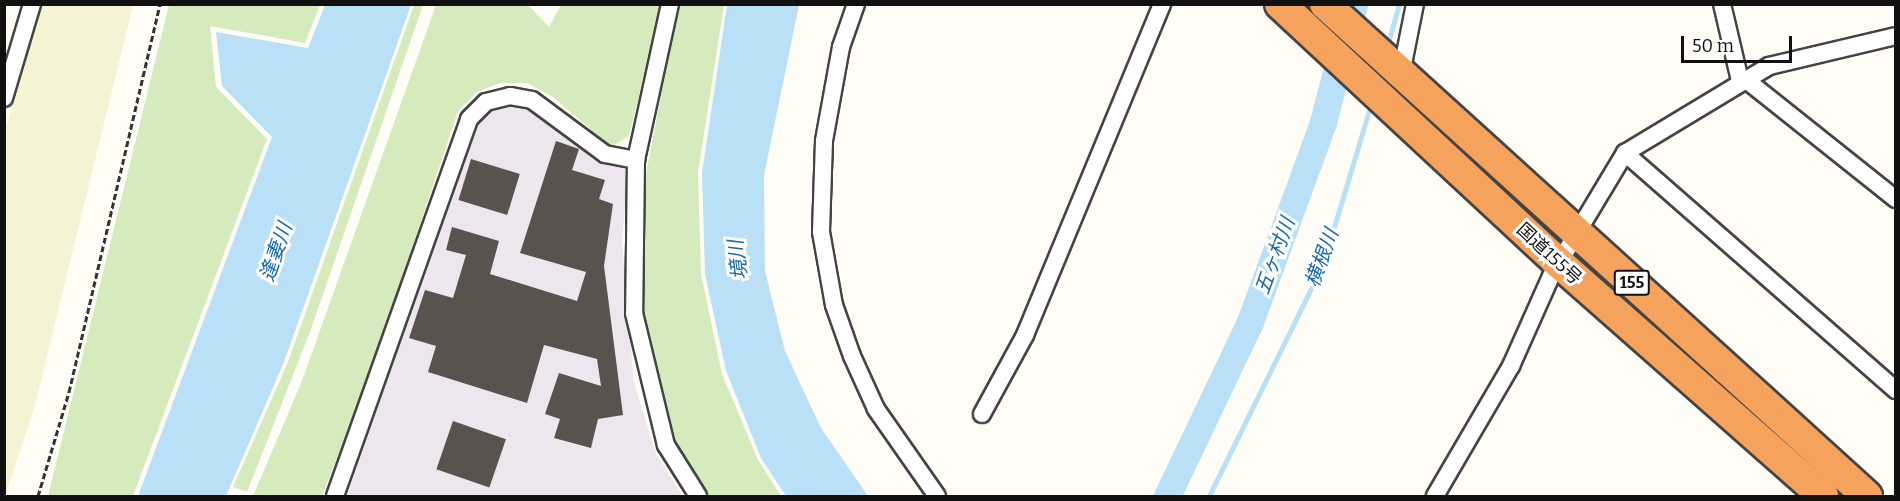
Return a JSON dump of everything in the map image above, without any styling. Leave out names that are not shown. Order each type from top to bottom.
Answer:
[{"type":"highway","name":"国道155号","points":[[1280,4],[1559,263],[1823,496]]},
{"type":"highway","name":"国道155号","points":[[1328,7],[1867,496]]},
{"type":"street","points":[[4,98],[7,72],[32,4]]},
{"type":"street","points":[[670,4],[636,160],[634,313],[666,445],[698,496]]},
{"type":"street","points":[[856,4],[841,47],[824,141],[821,231],[834,305],[852,356],[876,409],[937,496]]},
{"type":"street","points":[[982,414],[1025,335],[1162,4]]},
{"type":"street","points":[[1399,72],[1415,4]]},
{"type":"street","points":[[1722,4],[1743,80],[1896,199]]},
{"type":"street","points":[[1435,496],[1511,366],[1559,263],[1625,153],[1769,66],[1896,36]]},
{"type":"street","points":[[335,496],[469,119],[486,102],[510,96],[532,100],[605,154],[636,160]]},
{"type":"street","points":[[1625,153],[1896,390]]},
{"type":"path","points":[[38,496],[69,392],[160,4]]},
{"type":"shaded area","points":[[42,5],[133,5],[34,409],[5,496],[5,131]]},
{"type":"shaded area","points":[[510,105],[530,109],[602,163],[628,170],[622,244],[634,383],[656,454],[683,496],[347,496],[474,128],[491,110]]},
{"type":"green space","points":[[169,5],[320,5],[305,43],[210,26],[216,87],[267,139],[133,496],[48,496]]},
{"type":"green space","points":[[414,5],[423,5],[310,332],[247,492],[233,487],[288,362]]},
{"type":"green space","points":[[436,5],[528,5],[549,27],[561,5],[661,5],[629,136],[611,147],[553,97],[527,83],[500,83],[477,92],[458,111],[370,374],[322,496],[253,496],[302,381]]},
{"type":"green space","points":[[678,5],[724,5],[698,172],[701,274],[722,374],[758,460],[781,496],[708,496],[682,457],[659,404],[644,335],[639,211]]},
{"type":"water","name":"逢妻川","points":[[325,5],[411,5],[284,362],[226,496],[138,496],[272,137],[222,86],[216,32],[308,48]]},
{"type":"water","name":"境川","points":[[727,5],[799,5],[764,175],[765,271],[785,351],[821,428],[868,496],[786,496],[761,458],[726,371],[705,274],[702,173]]},
{"type":"building","points":[[556,141],[579,149],[572,170],[605,180],[599,199],[613,204],[604,266],[623,415],[598,419],[591,448],[554,438],[560,419],[545,414],[559,373],[601,386],[597,359],[544,345],[527,403],[428,372],[436,346],[409,338],[425,290],[453,298],[466,255],[446,250],[452,227],[499,241],[490,274],[577,301],[586,272],[520,253]]},
{"type":"building","points":[[471,159],[520,174],[507,215],[458,200]]},
{"type":"building","points":[[453,421],[506,439],[489,487],[436,469]]},
{"type":"waterway","name":"五ヶ村川","points":[[1167,496],[1250,322],[1323,122],[1354,4]]},
{"type":"waterway","name":"横根川","points":[[1387,47],[1399,4]]},
{"type":"waterway","name":"横根川","points":[[1209,496],[1323,264],[1371,104]]}]
